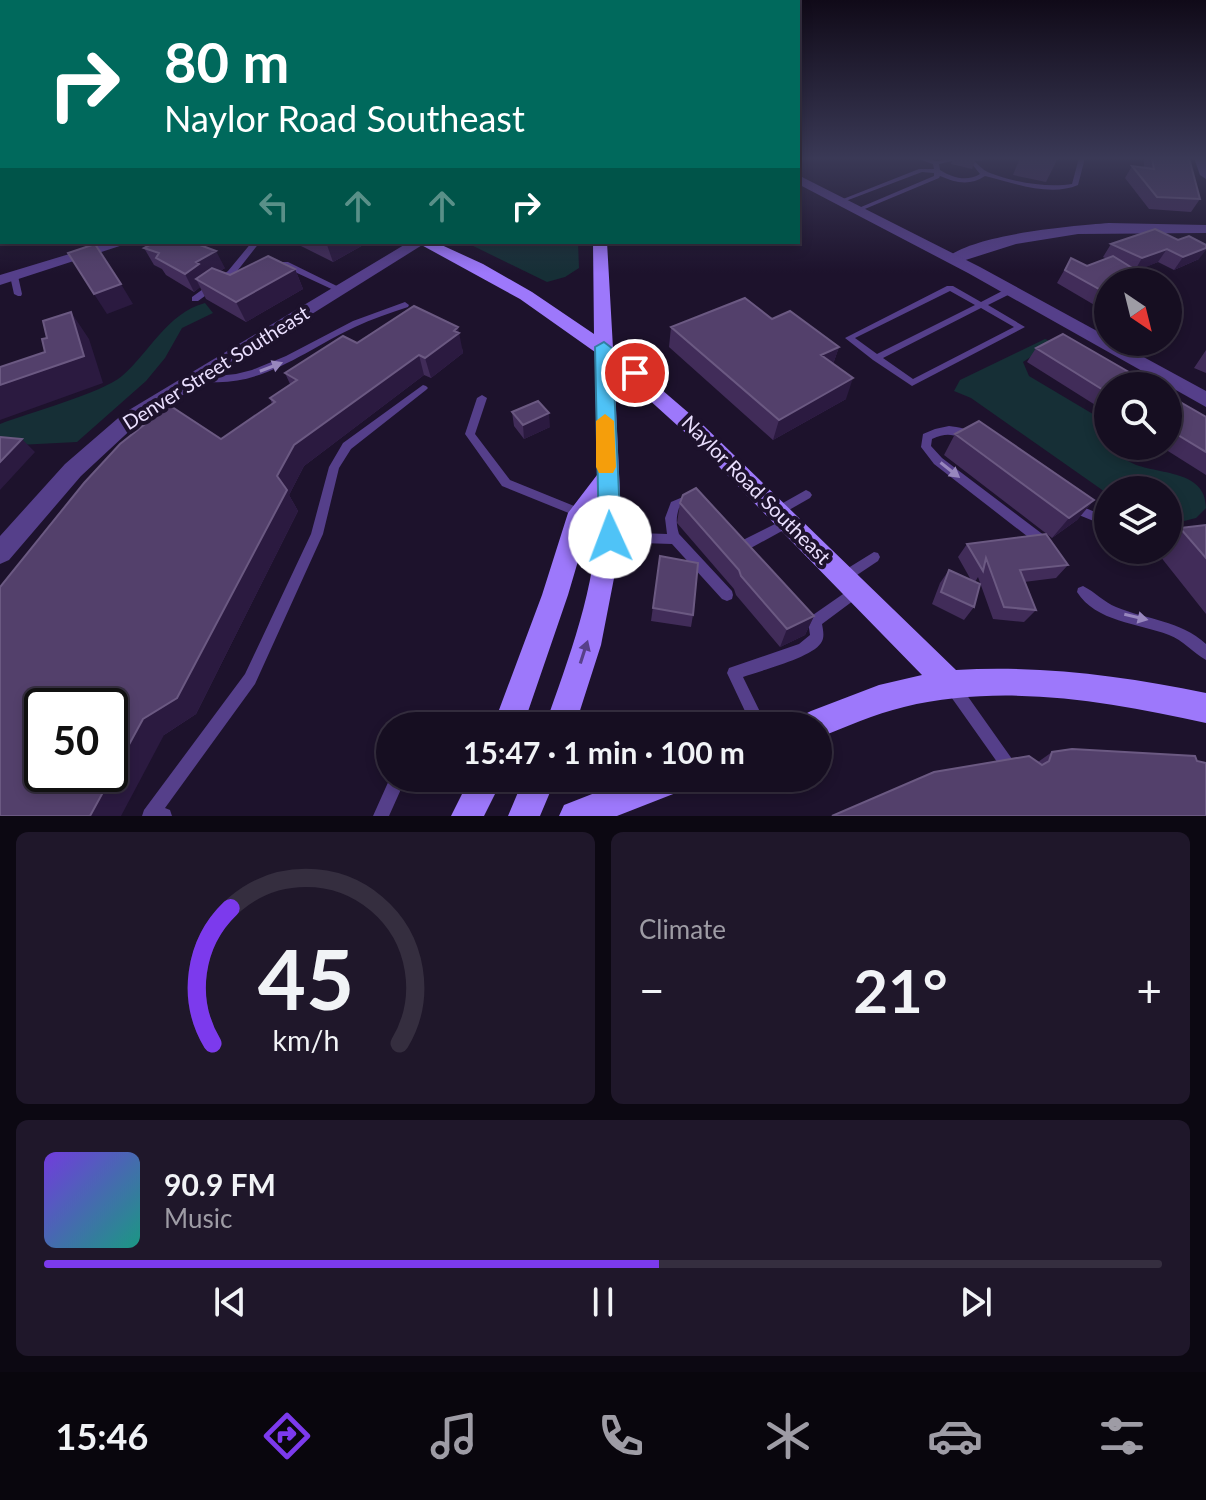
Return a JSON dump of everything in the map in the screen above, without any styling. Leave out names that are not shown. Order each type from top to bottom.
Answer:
[{"type":"main road","name":"Naylor Road Southeast","points":[[426,244],[511,285],[604,347],[647,384],[783,516],[950,684]]},
{"type":"main road","points":[[565,712],[587,645],[610,537],[600,244]]},
{"type":"main road","points":[[513,712],[555,595],[580,513],[606,479]]},
{"type":"main road","points":[[832,718],[886,698],[950,684],[1083,688],[1149,696],[1206,708]]},
{"type":"main road","points":[[467,816],[480,792]]},
{"type":"main road","points":[[524,816],[534,792]]},
{"type":"main road","points":[[575,816],[638,792]]},
{"type":"street","points":[[831,196],[1094,332]]},
{"type":"street","points":[[953,259],[1007,240],[1067,229],[1206,229]]},
{"type":"street","points":[[7,278],[118,244]]},
{"type":"street","name":"Denver Street Southeast","points":[[0,553],[54,489],[92,451],[152,404],[419,244]]},
{"type":"street","points":[[1136,356],[1206,400]]},
{"type":"lane","points":[[841,201],[854,196]]},
{"type":"lane","points":[[858,210],[891,196]]},
{"type":"lane","points":[[195,299],[231,273],[254,244]]},
{"type":"lane","points":[[273,259],[341,290]]},
{"type":"lane","points":[[7,278],[18,294]]},
{"type":"lane","points":[[950,288],[1021,327],[912,383],[876,358],[849,338],[950,288]]},
{"type":"lane","points":[[876,358],[1011,290]]},
{"type":"lane","points":[[195,377],[231,380],[265,370],[299,355],[342,329],[405,305]]},
{"type":"lane","points":[[155,815],[250,679],[317,534],[334,467],[347,446],[423,388]]},
{"type":"lane","points":[[482,398],[470,434],[506,483],[580,513]]},
{"type":"lane","points":[[982,442],[954,429],[939,430],[927,437],[926,447],[938,461],[1053,549]]},
{"type":"lane","points":[[755,555],[740,540],[783,516],[806,495]]},
{"type":"lane","points":[[1058,498],[1094,516]]},
{"type":"lane","points":[[707,504],[698,499],[687,499],[675,505],[668,523],[675,539],[727,595]]},
{"type":"lane","points":[[610,537],[675,539]]},
{"type":"lane","points":[[753,712],[734,673],[803,649],[817,638],[810,616],[851,583],[874,557]]},
{"type":"lane","points":[[1083,592],[1107,610],[1164,625],[1191,637],[1206,653]]},
{"type":"lane","points":[[950,684],[1014,773]]},
{"type":"lane","points":[[381,816],[392,792]]},
{"type":"shaded area","points":[[469,244],[578,244],[579,268],[565,277],[547,282]]},
{"type":"shaded area","points":[[205,303],[213,313],[182,328],[165,358],[146,381],[77,442],[18,445],[0,452],[0,424],[82,396],[112,382],[132,367],[169,324]]},
{"type":"shaded area","points":[[1045,339],[1053,342],[1023,362],[1029,376],[1094,415],[1094,460],[1128,460],[1179,476],[1094,476],[1094,484],[971,398],[954,391],[960,380]]},
{"type":"shaded area","points":[[1182,477],[1197,485],[1204,495],[1206,508],[1196,518],[1182,522]]},
{"type":"building","points":[[1199,196],[1200,199],[1157,197]]},
{"type":"building","points":[[1155,229],[1178,240],[1189,236],[1206,245],[1206,248],[1183,257],[1167,249],[1142,258],[1111,244]]},
{"type":"building","points":[[95,244],[121,284],[94,294],[68,253]]},
{"type":"building","points":[[151,244],[197,244],[216,251],[196,262],[199,264],[185,274],[156,258],[159,253],[144,248]]},
{"type":"building","points":[[268,256],[295,269],[236,302],[196,279],[212,268],[230,275]]},
{"type":"building","points":[[1113,256],[1132,268],[1094,268],[1094,286],[1065,270],[1071,258],[1087,266]]},
{"type":"building","points":[[745,298],[772,319],[790,311],[839,347],[821,355],[853,378],[779,420],[671,327]]},
{"type":"building","points":[[414,306],[458,327],[454,331],[459,333],[425,358],[419,355],[294,445],[277,476],[287,490],[177,698],[143,719],[128,746],[128,688],[24,688],[24,792],[103,792],[90,816],[0,816],[0,587],[84,483],[120,444],[169,405],[221,439],[275,402],[270,398],[297,380],[285,373],[343,336],[357,343]]},
{"type":"building","points":[[71,312],[84,356],[0,385],[0,367],[45,352],[42,339],[47,338],[43,321]]},
{"type":"building","points":[[1063,334],[1094,352],[1094,356],[1101,356],[1129,372],[1094,372],[1094,384],[1036,348]]},
{"type":"building","points":[[538,401],[549,413],[523,425],[512,412]]},
{"type":"building","points":[[1182,403],[1206,417],[1206,452],[1182,437]]},
{"type":"building","points":[[979,421],[1094,500],[1069,518],[955,434]]},
{"type":"building","points":[[0,437],[22,439],[0,462]]},
{"type":"building","points":[[696,488],[814,616],[787,629],[680,503],[683,495]]},
{"type":"building","points":[[1206,525],[1206,558],[1182,530],[1182,528]]},
{"type":"building","points":[[1046,534],[1068,565],[1020,570],[1036,610],[1004,607],[986,558],[983,571],[967,544]]},
{"type":"building","points":[[660,556],[698,563],[693,615],[653,608]]},
{"type":"building","points":[[949,570],[980,584],[974,607],[941,592]]},
{"type":"building","points":[[1072,749],[1195,756],[1197,761],[1206,763],[1206,816],[832,816],[934,772],[1029,756],[1042,765],[1049,761],[1052,752]]},
{"type":"slow traffic","points":[[605,421],[606,467]]},
{"type":"route","points":[[610,537],[604,347],[635,373]]}]
